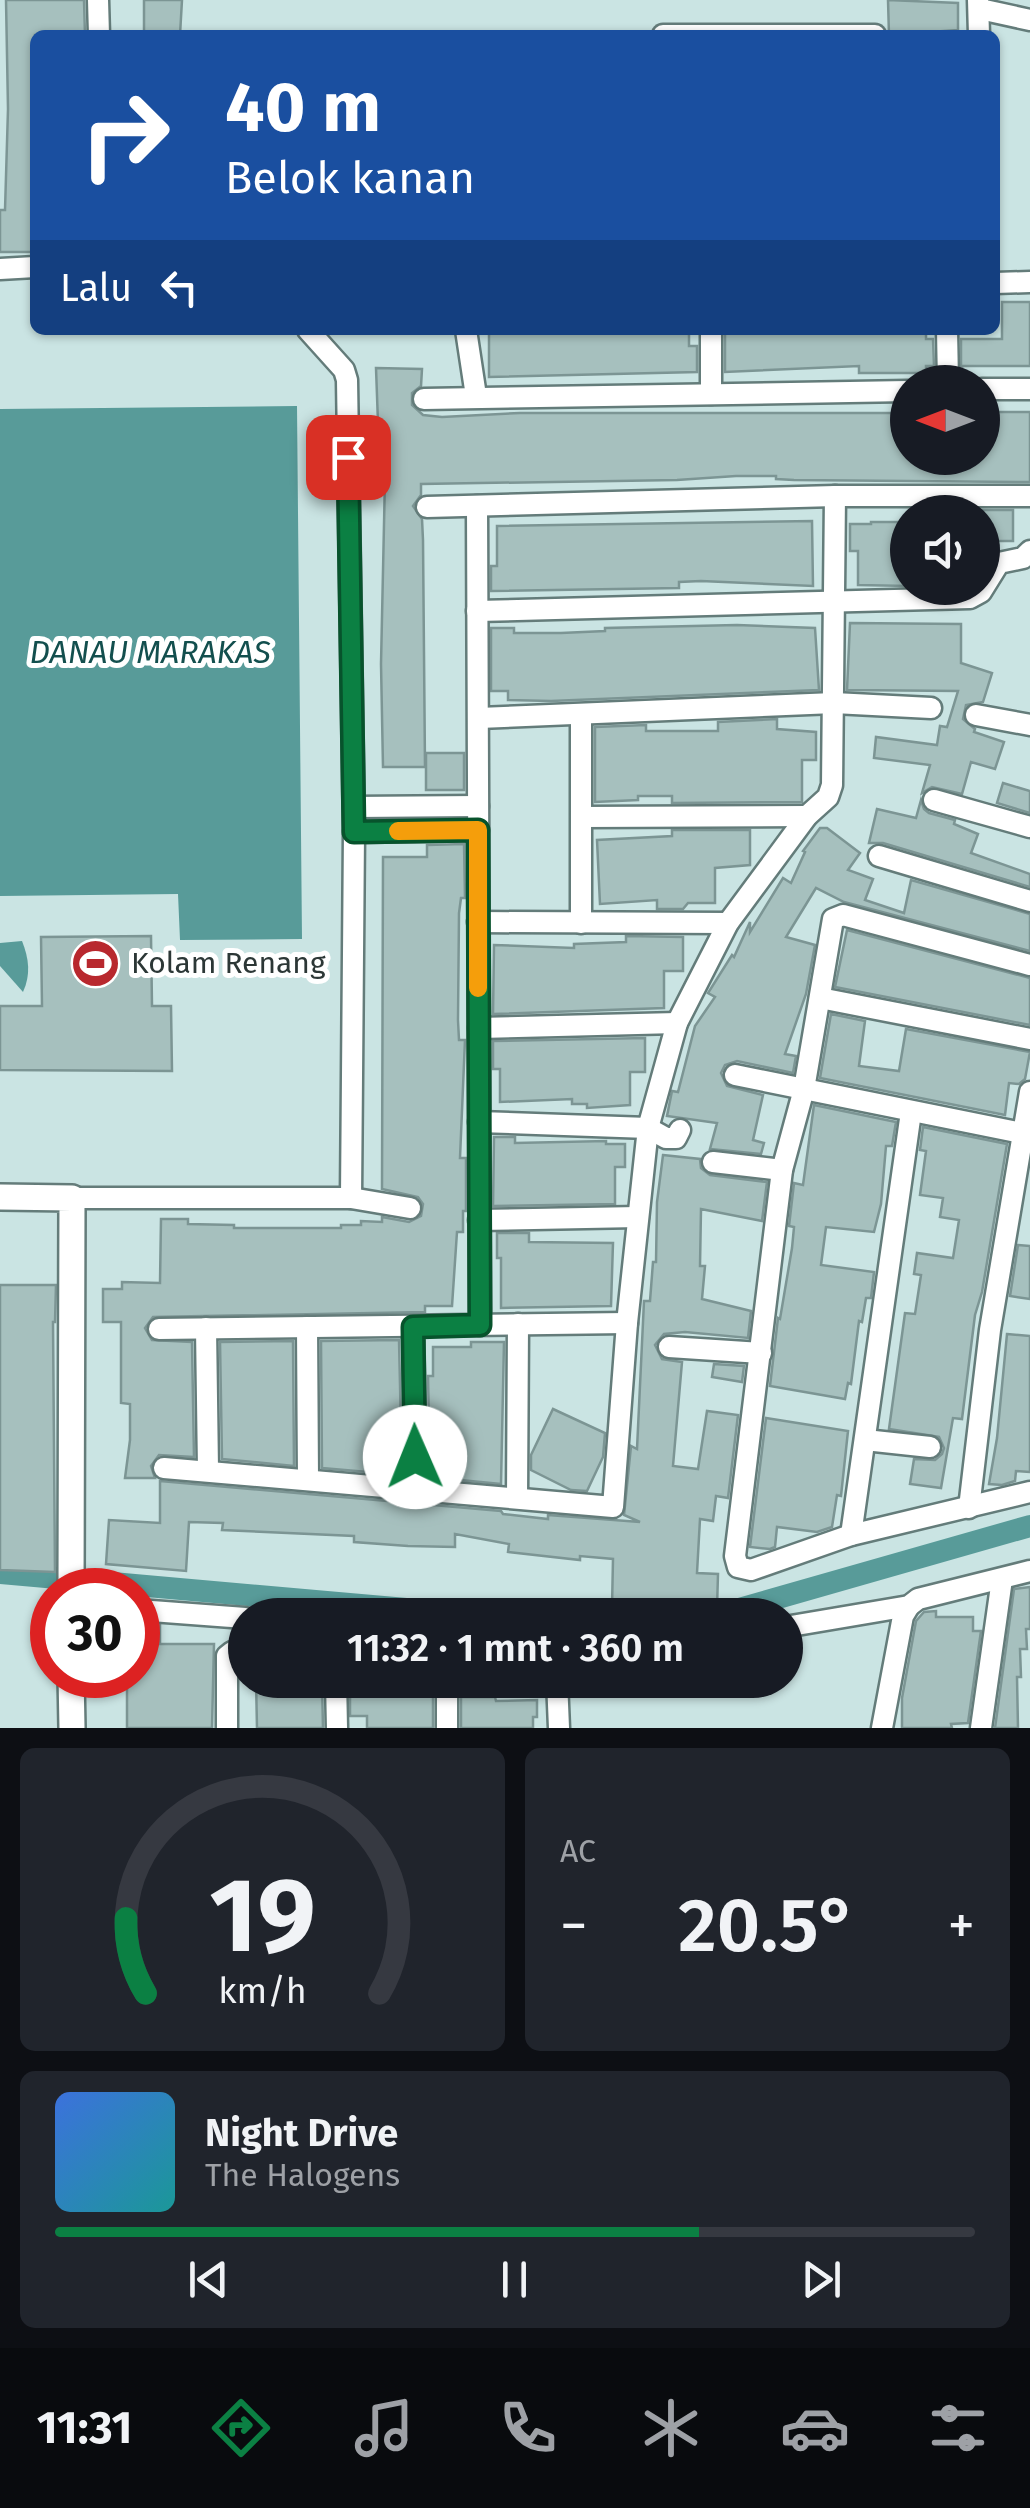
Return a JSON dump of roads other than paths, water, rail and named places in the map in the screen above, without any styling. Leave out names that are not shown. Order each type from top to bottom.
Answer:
[{"type":"street","points":[[98,0],[98,30]]},
{"type":"street","points":[[979,30],[979,4],[1030,20]]},
{"type":"street","points":[[0,268],[30,268]]},
{"type":"street","points":[[1000,282],[1030,282]]},
{"type":"street","points":[[312,335],[347,376],[354,807],[351,1198]]},
{"type":"street","points":[[467,335],[476,396]]},
{"type":"street","points":[[711,335],[711,394]]},
{"type":"street","points":[[947,335],[948,365]]},
{"type":"street","points":[[1000,389],[1030,388]]},
{"type":"street","points":[[424,399],[890,391]]},
{"type":"street","points":[[164,1468],[614,1507],[627,1323],[648,1128],[678,1023],[728,923],[807,816],[828,797],[832,785],[836,496]]},
{"type":"street","points":[[427,508],[836,496],[1030,496]]},
{"type":"street","points":[[477,506],[480,1325]]},
{"type":"street","points":[[477,611],[974,598],[999,563],[1023,558],[1030,551]]},
{"type":"street","points":[[479,718],[834,703],[931,708]]},
{"type":"street","points":[[581,715],[581,923]]},
{"type":"street","points":[[976,715],[1030,725]]},
{"type":"street","points":[[934,800],[1030,827]]},
{"type":"street","points":[[354,807],[478,806]]},
{"type":"street","points":[[582,818],[807,816]]},
{"type":"street","points":[[354,832],[478,830]]},
{"type":"street","points":[[879,856],[1030,901]]},
{"type":"street","points":[[1030,965],[838,915],[833,919],[804,1089],[782,1170],[735,1556],[738,1567],[751,1570],[851,1535],[1030,1492]]},
{"type":"street","points":[[478,922],[728,923]]},
{"type":"street","points":[[820,998],[1030,1039]]},
{"type":"street","points":[[479,1028],[678,1023]]},
{"type":"street","points":[[734,1075],[1022,1133]]},
{"type":"street","points":[[969,1508],[990,1330],[1030,1092]]},
{"type":"street","points":[[851,1535],[911,1112]]},
{"type":"street","points":[[479,1122],[648,1128],[666,1138],[676,1138],[680,1130]]},
{"type":"street","points":[[713,1162],[782,1170]]},
{"type":"street","points":[[0,1196],[351,1198],[410,1208]]},
{"type":"street","points":[[70,1568],[72,1198]]},
{"type":"street","points":[[480,1220],[638,1217]]},
{"type":"street","points":[[159,1329],[627,1323]]},
{"type":"street","points":[[517,1498],[518,1324]]},
{"type":"street","points":[[307,1327],[308,1479]]},
{"type":"street","points":[[413,1327],[416,1490]]},
{"type":"street","points":[[206,1328],[208,1470]]},
{"type":"street","points":[[670,1347],[761,1353]]},
{"type":"street","points":[[864,1440],[930,1447]]},
{"type":"street","points":[[882,1728],[903,1616],[909,1606],[918,1599],[1030,1570]]},
{"type":"street","points":[[981,1728],[1002,1579]]},
{"type":"street","points":[[803,1624],[909,1606]]},
{"type":"street","points":[[160,1612],[228,1617]]},
{"type":"street","points":[[227,1728],[228,1655]]},
{"type":"street","points":[[72,1698],[72,1728]]},
{"type":"street","points":[[336,1698],[337,1728]]},
{"type":"street","points":[[447,1728],[448,1698]]},
{"type":"street","points":[[558,1698],[559,1728]]},
{"type":"water","name":"DANAU MARAKAS","points":[[297,406],[302,939],[180,940],[178,894],[0,896],[0,409]]},
{"type":"water","points":[[22,941],[28,967],[23,992],[0,966],[0,943]]},
{"type":"waterway","points":[[778,1598],[1030,1526]]},
{"type":"waterway","points":[[0,1573],[282,1598]]},
{"type":"place","name":"Kolam Renang","points":[[96,963]]}]
